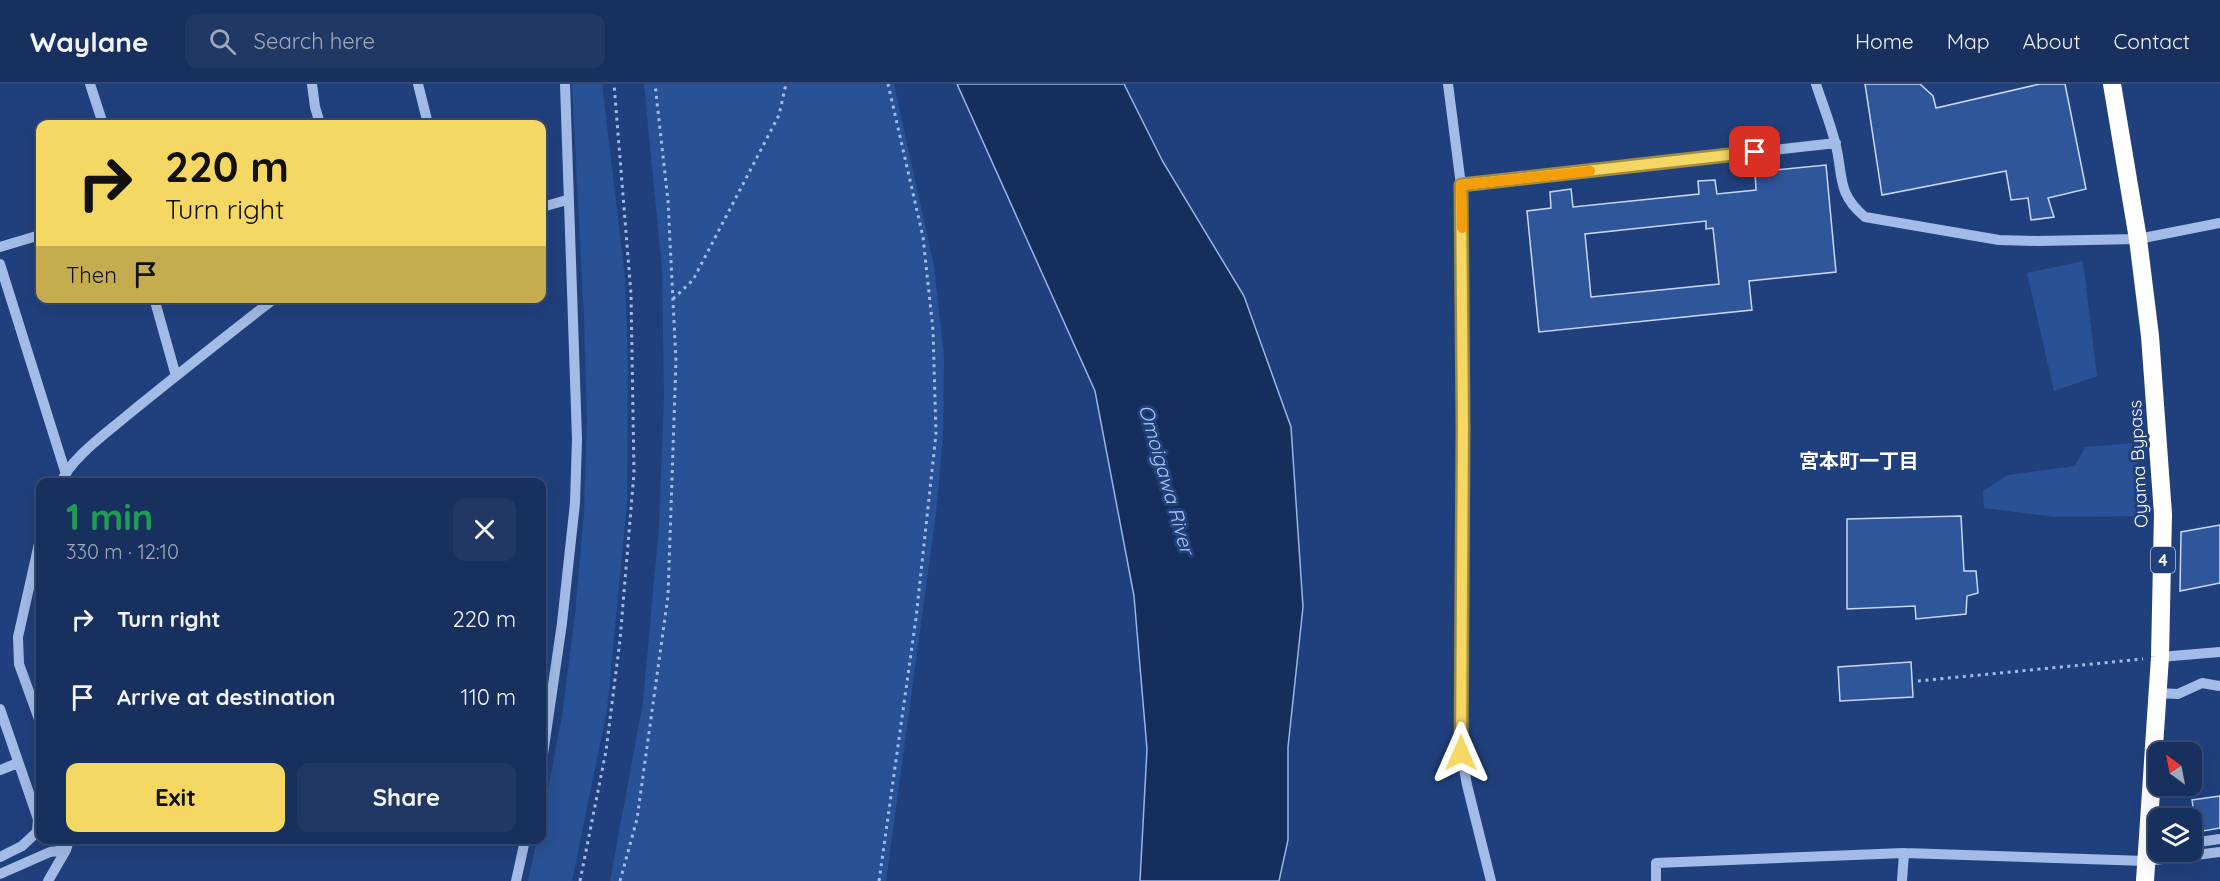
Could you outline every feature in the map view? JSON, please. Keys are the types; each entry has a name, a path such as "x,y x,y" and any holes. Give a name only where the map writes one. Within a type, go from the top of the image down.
{"highway":[{"name":"Oyama Bypass","path":"2112,84 2138,239 2152,359 2163,514 2160,657 2150,808"},
{"name":"Oyama Bypass","path":"2145,881 2148,837"}],"street":[{"path":"90,84 102,120"},
{"path":"312,84 319,120"},
{"path":"418,84 427,120"},
{"path":"546,733 562,622 574,503 577,439 567,200 565,84"},
{"path":"1448,84 1461,185 1463,415 1461,753 1491,881"},
{"path":"1816,84 1836,143 1841,183 1851,206 1865,217 1999,240 2038,241 2138,239 2220,223"},
{"path":"1461,185 1836,143"},
{"path":"546,206 567,200"},
{"path":"0,246 36,236"},
{"path":"0,264 65,471"},
{"path":"155,303 176,376"},
{"path":"63,478 65,471 110,431 269,303"},
{"path":"36,557 18,637 19,664 36,711"},
{"path":"2160,657 2220,652"},
{"path":"2158,693 2178,694 2202,683 2220,686"},
{"path":"1,713 36,813"},
{"path":"0,770 18,763"},
{"path":"0,857 22,846 36,833"},
{"path":"2202,842 2220,839"},
{"path":"516,881 524,844"},
{"path":"0,874 67,845"},
{"path":"48,881 67,845"},
{"path":"1656,881 1656,863 1904,853 2146,861 2220,852"},
{"path":"1902,881 1904,853"}],"path":[{"path":"580,881 608,740 620,640 634,473 631,294 614,84"},
{"path":"620,881 636,819 668,596 676,361 668,201 655,84"},
{"path":"673,299 693,280 779,115 786,84"},
{"path":"879,881 916,618 936,434 933,330 923,237 888,84"},
{"path":"1918,681 2160,657"}],"shaded area":[{"path":"572,84 602,84 625,277 628,368 627,503 607,710 572,881 528,881 536,844 546,844 546,799 562,716 575,615 584,512 587,420"},
{"path":"644,84 894,84 934,266 944,357 943,435 936,513 886,881 610,881 643,702 659,526 664,398 662,269"},
{"path":"2083,261 2097,376 2054,391 2027,273"},
{"path":"2136,443 2140,516 2056,517 1984,508 1983,491 2008,475 2075,466 2085,447"}],"water":[{"name":"Omoigawa River","path":"957,84 1124,84 1163,162 1244,296 1291,427 1303,607 1288,747 1288,840 1279,881 1140,881 1147,749 1134,596 1095,391"}],"building":[{"path":"1865,84 1920,84 1933,96 1936,108 2040,84 2065,84 2086,189 2048,198 2054,217 2031,220 2028,198 2011,200 2006,171 1882,195"},
{"path":"1826,165 1836,272 1749,281 1752,310 1539,332 1527,211 1551,208 1550,192 1571,189 1573,207 1699,194 1698,181 1715,180 1717,194 1756,190 1755,172","holes":["1706,221 1706,229 1713,228 1719,284 1591,297 1585,234"]},
{"path":"1961,516 1964,571 1976,571 1978,593 1967,596 1966,614 1916,619 1915,606 1847,609 1847,519"},
{"path":"2220,525 2220,583 2180,591 2181,532"},
{"path":"1911,662 1913,697 1840,701 1838,667"},
{"path":"2220,796 2220,828 2202,831 2202,808 2193,808 2192,800"}],"slow traffic":[{"path":"1462,228 1461,185 1590,171"}],"district":[{"name":"宮本町一丁目","path":"1859,460"}],"route":[{"path":"1461,753 1463,427 1461,185 1755,152"}]}
